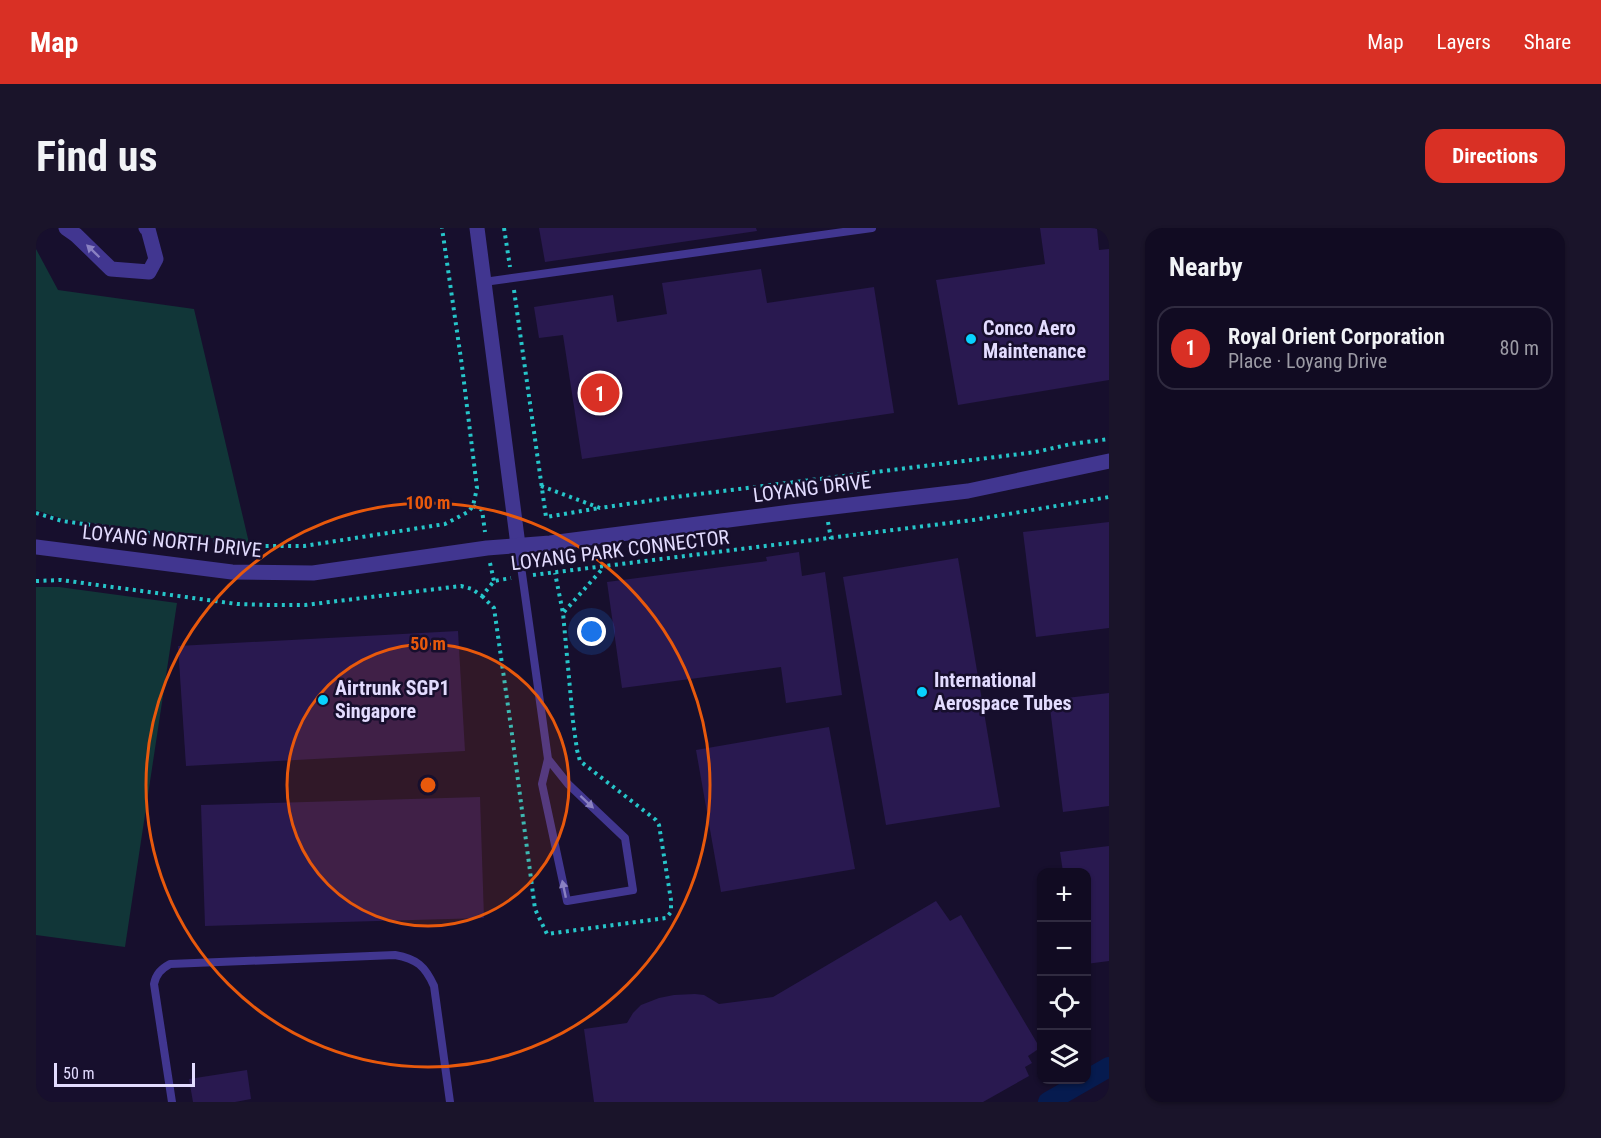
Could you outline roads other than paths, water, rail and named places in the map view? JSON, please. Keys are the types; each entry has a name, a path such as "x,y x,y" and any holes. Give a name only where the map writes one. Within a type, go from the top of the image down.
{"street":[{"path":"66,228 111,269 149,272 156,260 146,228"},
{"path":"477,228 518,545"},
{"name":"LOYANG DRIVE","path":"518,545 550,543 968,491 1109,462"},
{"name":"LOYANG NORTH DRIVE","path":"36,547 232,572 313,573 518,545"}],"lane":[{"path":"484,282 872,228"},
{"path":"518,545 548,759 542,784 567,901 633,890 625,838 568,784 548,759"},
{"path":"172,1102 154,984 155,978 170,964 395,955 409,958 420,964 429,974 434,986 450,1102"}],"waterway":[{"path":"1048,1102 1109,1067"}],"place":[{"name":"Conco Aero Maintenance","path":"971,339"},
{"name":"Royal Orient Corporation","path":"600,393"},
{"name":"International Aerospace Tubes","path":"922,692"},
{"name":"Airtrunk SGP1 Singapore","path":"323,700"}]}
